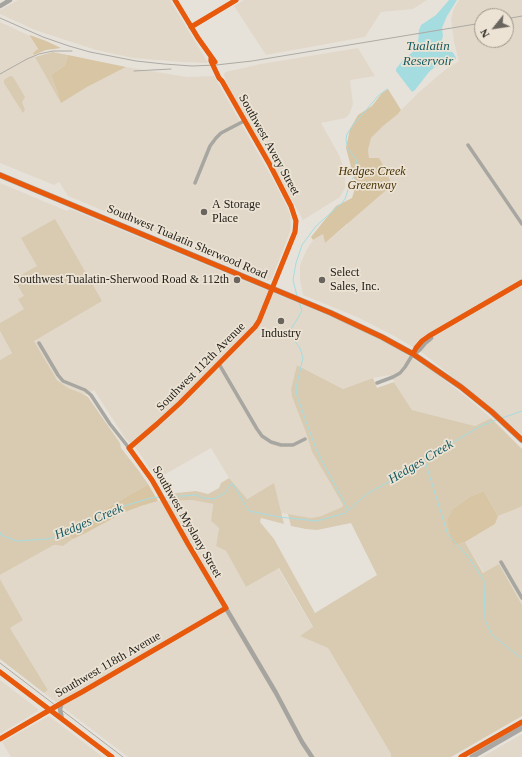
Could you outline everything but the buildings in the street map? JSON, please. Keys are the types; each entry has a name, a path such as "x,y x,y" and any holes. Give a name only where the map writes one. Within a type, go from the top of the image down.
{"highway":[{"name":"Southwest Tualatin Sherwood Road","path":"0,175 362,326 414,354 472,395 522,440"}],"main road":[{"path":"461,757 522,722"},
{"path":"472,757 522,728"}],"street":[{"path":"0,6 10,0"},
{"name":"Southwest Avery Street","path":"175,0 216,65 222,77 222,81 270,165 294,211 296,228 272,288"},
{"path":"191,26 236,0"},
{"path":"195,183 210,146 216,138 244,121"},
{"path":"468,145 522,224"},
{"path":"377,383 400,373 422,341 522,282"},
{"name":"Southwest 112th Avenue","path":"129,448 157,424 255,327 259,321 272,288"},
{"name":"Southwest Myslony Street","path":"39,343 63,381 85,390 91,395 110,424 152,480 312,757"},
{"path":"219,364 259,433 266,439 281,445 292,445 305,439"},
{"path":"501,562 522,598"},
{"name":"Southwest 118th Avenue","path":"0,738 226,608"},
{"path":"0,672 62,719 106,755 112,757"},
{"path":"62,702 60,709 62,719"}],"shaded area":[{"path":"18,0 170,0 208,63 133,58 96,50 35,30 0,14 0,10"},
{"path":"244,0 427,0 413,9 381,12 365,37 266,55 234,6"},
{"path":"459,0 522,0 522,435 489,406 424,354 396,337 357,317 303,295 300,280 300,265 313,240 323,234 325,243 347,225 369,158 368,150 371,138 400,112 418,93 445,70 459,61 454,42 451,19 454,8"},
{"path":"0,22 30,36 38,50 33,53 62,102 126,67 187,77 214,76 271,176 290,215 290,232 272,278 266,281 218,261 221,254 176,235 174,239 68,196 59,182 54,185 0,163"},
{"path":"358,48 375,76 350,80 353,104 349,115 345,118 321,123 339,155 345,172 345,188 340,197 303,220 227,84 224,75 225,72 261,64"},
{"path":"53,52 68,55 65,65 51,75 61,103 35,57"},
{"path":"12,76 15,80 25,97 22,102 25,110 23,113 4,83 4,80"},
{"path":"0,183 67,211 70,209 361,330 396,348 435,373 491,418 475,426 412,410 390,375 373,378 343,389 298,365 291,389 292,397 312,452 343,505 342,507 321,516 311,518 281,513 273,484 246,499 229,478 211,448 157,479 138,451 125,438 94,390 85,395 68,388 53,375 34,341 37,266 24,296 24,309 0,323"},
{"path":"55,219 102,301 34,341 57,380 68,388 88,397 120,443 121,448 148,484 64,533 73,539 63,546 54,545 0,575 0,360 12,353 0,331 0,323 24,309 18,299 24,296 14,279 37,266 21,238"},
{"path":"0,331 12,353 0,360"},
{"path":"297,365 343,389 373,378 377,388 394,382 412,410 475,426 491,418 522,449 522,506 498,516 484,491 469,497 454,508 456,545 465,542 483,573 499,564 522,605 522,716 451,757 391,757 391,754 328,648 300,636 313,627 279,568 246,587 226,551 216,546 219,528 211,521 213,504 192,500 170,501 166,494 196,491 208,494 219,488 221,483 229,478 247,499 274,483 284,524 261,518 260,522 274,539 315,613 377,575 351,523 317,530 291,526 288,514 311,518 321,516 342,507 343,505 312,452 292,397 291,389"},
{"path":"192,500 213,504 211,521 219,528 216,546 226,551 246,587 278,568 313,628 301,636 328,648 391,754 391,757 128,757 44,693 48,690 10,628 23,620 0,579 0,575 54,545 63,546 73,539 141,506 158,501"},
{"path":"522,506 522,605 499,565 484,573 465,542 495,524 498,516"},
{"path":"0,579 23,620 10,628 48,690 44,693 0,659"},
{"path":"0,680 38,709 38,711 0,734"},
{"path":"49,716 103,757 11,757 2,742"},
{"path":"522,734 522,757 482,757"}],"green space":[{"path":"30,35 61,48 46,50 34,55 33,53 38,49"},
{"path":"68,55 126,67 87,87 61,103 51,75 65,65"},
{"name":"Hedges Creek Greenway","path":"388,89 401,110 371,138 368,150 369,158 379,158 392,185 325,243 323,234 313,240 311,237 336,206 352,198 356,185 346,148 350,129 358,115 372,106 382,93"},
{"path":"148,484 158,501 123,513 73,539 64,533"},
{"path":"484,491 498,516 495,524 465,542 456,545 452,543 447,520 454,508 469,497"}],"water":[{"name":"Tualatin Reservoir","path":"449,0 457,0 447,16 442,28 443,36 440,46 445,51 452,52 456,58 455,60 436,66 412,92 396,69 403,60 415,50 418,43 421,25 436,15"}],"waterway":[{"name":"Hedges Creek","path":"297,296 293,280 296,263 302,245 316,226 345,199 357,170 356,159 348,149 346,140 347,134 378,96 387,89"},
{"name":"Hedges Creek","path":"299,302 302,311 290,331 290,335 300,348 303,358 296,388 297,396 316,449 348,510"},
{"name":"Hedges Creek","path":"502,418 522,411"},
{"name":"Hedges Creek","path":"165,497 169,498 176,496 197,495 203,498 214,499 225,493 231,484 233,484 249,511 279,517 317,521 345,513 367,494 415,467 479,427 496,420"},
{"path":"425,461 448,535 467,555 484,581 485,620 492,635 520,657 522,656"},
{"name":"Hedges Creek","path":"0,532 1,535 16,541 48,539 73,532 110,510 151,498 160,497"}],"railway":[{"path":"514,18 522,16"},
{"path":"0,18 43,37 90,52 136,61 192,66 252,61 474,24"},
{"path":"0,74 39,54 53,51 72,51"},
{"path":"134,71 171,69"},
{"path":"0,663 123,757"}],"cycle path":[{"path":"175,0 198,38 215,62"},
{"path":"191,27 236,0"},
{"path":"0,739 226,608 152,480 129,448 180,403 255,327 259,321 295,232 296,221 291,206 270,165 219,78 211,58"},
{"path":"0,175 331,313 382,337 413,354 461,387 492,412 522,440"},
{"path":"413,354 422,341 429,336 522,282"},
{"path":"0,672 112,757"},
{"path":"461,757 522,722"}],"place":[{"name":"A Storage Place","path":"204,212"},
{"name":"Southwest Tualatin-Sherwood Road & 112th","path":"237,280"},
{"name":"Select Sales, Inc.","path":"322,280"},
{"name":"Industry","path":"281,321"}]}
